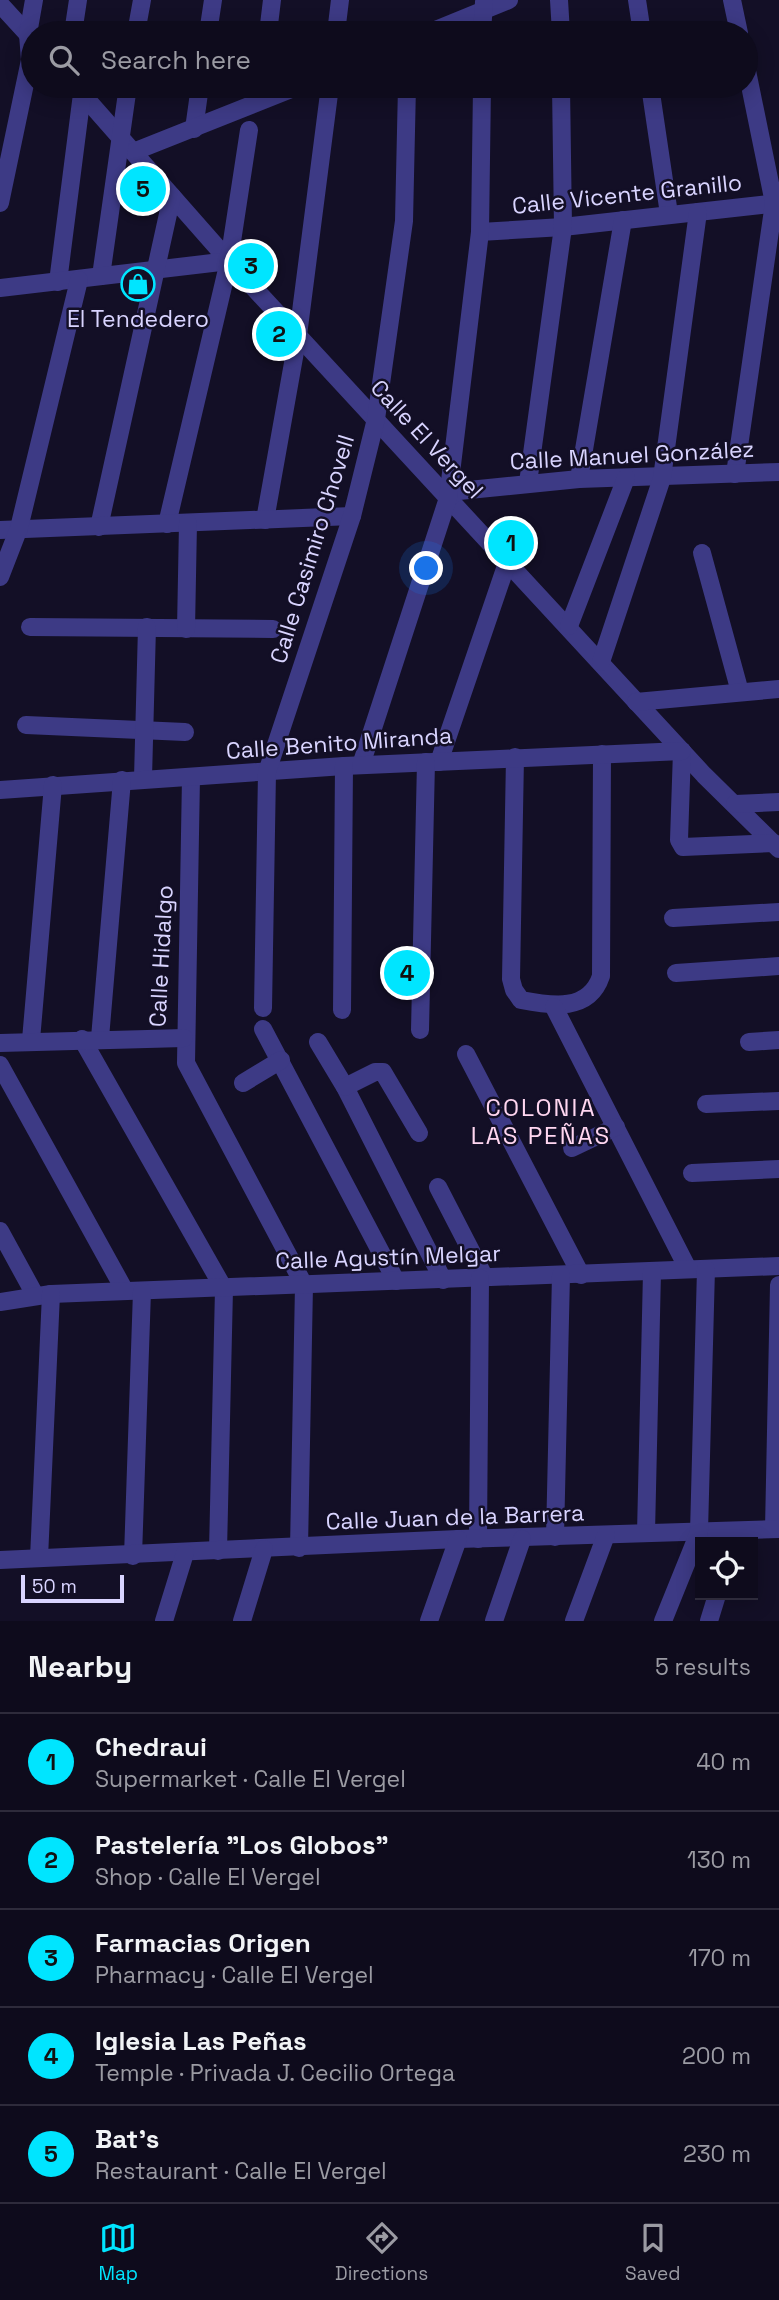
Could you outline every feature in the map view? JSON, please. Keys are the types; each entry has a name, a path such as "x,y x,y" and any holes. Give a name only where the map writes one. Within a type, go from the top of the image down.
{"street":[{"path":"32,21 34,0"},
{"path":"75,21 78,0"},
{"path":"138,21 142,0"},
{"path":"210,21 213,0"},
{"path":"269,21 272,0"},
{"path":"337,21 340,0"},
{"path":"452,21 483,5 509,0"},
{"path":"559,0 560,21"},
{"path":"637,0 640,21"},
{"path":"732,0 736,21"},
{"path":"0,4 21,26"},
{"path":"0,202 22,98"},
{"path":"58,282 77,98"},
{"name":"Calle El Vergel","path":"85,98 229,261 569,626 636,702 776,846"},
{"path":"101,276 126,98"},
{"path":"194,129 198,98"},
{"path":"134,152 194,129 252,98"},
{"path":"265,520 298,335 328,98"},
{"name":"Calle Casimiro Chovell","path":"263,1008 267,772 352,516 376,419 404,221 407,98"},
{"path":"342,1010 352,765 448,498 480,232 482,98"},
{"path":"528,483 563,227 561,98"},
{"path":"652,98 669,214"},
{"path":"734,474 776,203 753,98"},
{"path":"167,524 229,261 249,130"},
{"path":"99,527 172,196"},
{"name":"Calle Vicente Granillo","path":"480,232 563,227 776,203"},
{"path":"601,662 662,478 698,212"},
{"path":"579,479 623,220"},
{"path":"0,289 229,261"},
{"path":"0,576 19,528 79,280"},
{"name":"Calle Manuel González","path":"448,498 459,491 528,483 779,472"},
{"path":"569,626 626,478"},
{"path":"0,530 352,516"},
{"path":"186,629 188,523"},
{"path":"702,553 740,692"},
{"path":"420,1030 432,762 508,563"},
{"path":"30,627 273,629"},
{"path":"143,778 147,627"},
{"path":"636,702 779,689"},
{"path":"26,724 185,732"},
{"path":"682,751 679,840 683,847 776,846"},
{"name":"Calle Benito Miranda","path":"0,789 352,765 682,751"},
{"path":"515,757 511,979 521,1000 554,1007 586,999 597,990 601,976 602,754"},
{"name":"Calle Hidalgo","path":"0,1043 31,1040 184,1038 191,777"},
{"path":"122,780 91,1039 223,1289 218,1551"},
{"path":"31,1040 53,785"},
{"path":"735,804 779,802"},
{"path":"673,918 779,912"},
{"path":"676,973 779,966"},
{"path":"554,1007 688,1269"},
{"path":"263,1028 396,1280"},
{"path":"184,1038 186,1063 304,1285 299,1548"},
{"path":"749,1042 779,1040"},
{"path":"318,1042 345,1087 443,1280"},
{"path":"466,1054 581,1275"},
{"path":"243,1083 281,1060"},
{"path":"0,1065 134,1291 133,1556"},
{"path":"345,1087 375,1072 383,1072 419,1133"},
{"path":"706,1104 779,1101"},
{"path":"572,1148 616,1127"},
{"path":"692,1173 779,1170"},
{"path":"438,1186 483,1278 478,1539"},
{"path":"0,1231 43,1295 39,1558"},
{"name":"Calle Agustín Melgar","path":"0,1303 43,1295 779,1266"},
{"path":"663,1621 699,1532 706,1269"},
{"path":"646,1533 652,1272"},
{"path":"555,1537 561,1275"},
{"path":"776,1529 779,1285"},
{"name":"Calle Juan de la Barrera","path":"0,1560 458,1539 699,1532 736,1536 776,1529"},
{"path":"574,1621 606,1535"},
{"path":"429,1621 458,1539"},
{"path":"495,1621 522,1539"},
{"path":"242,1621 264,1549"},
{"path":"164,1621 186,1553"},
{"path":"709,1621 716,1600"}],"place":[{"name":"Bat's","path":"143,189"},
{"name":"Farmacias Origen","path":"251,266"},
{"name":"El Tendedero","path":"138,284"},
{"name":"Pastelería \"Los Globos\"","path":"279,334"},
{"name":"Chedraui","path":"511,543"},
{"name":"Iglesia Las Peñas","path":"407,973"}],"district":[{"name":"COLONIA LAS PEÑAS","path":"541,1122"}]}
